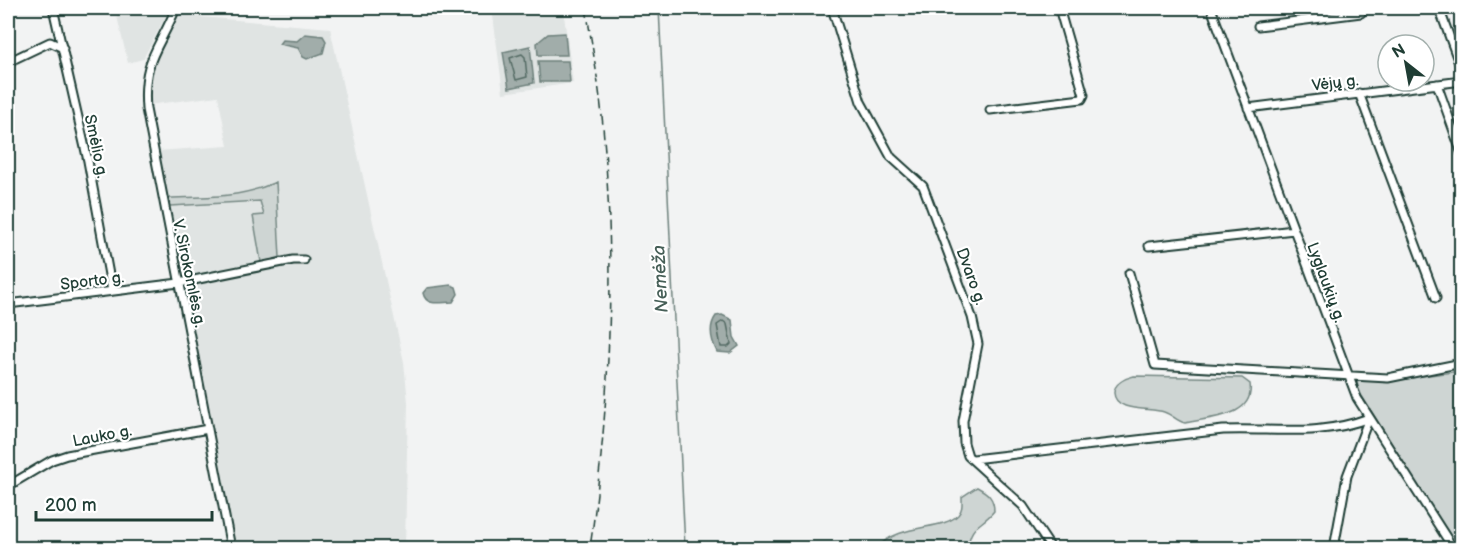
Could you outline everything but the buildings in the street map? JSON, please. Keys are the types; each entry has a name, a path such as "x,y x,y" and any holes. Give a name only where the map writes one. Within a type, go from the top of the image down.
{"street":[{"name":"Smėlio g.","path":"53,8 88,161 112,291"},
{"name":"V. Sirokomlės g.","path":"176,8 148,63 144,90 153,156 231,549"},
{"name":"Dvaro g.","path":"832,8 861,102 891,158 923,186 972,317 978,344 963,421 965,450 1023,506 1051,549"},
{"path":"990,110 1082,99 1084,95 1059,8"},
{"name":"Lyglaukių g.","path":"1210,8 1347,375 1369,418 1453,549"},
{"path":"1258,26 1361,14 1359,8"},
{"path":"1439,8 1461,71"},
{"path":"8,62 50,42 59,34"},
{"path":"50,42 63,48"},
{"name":"Vėjų g.","path":"1248,108 1461,81"},
{"path":"1437,84 1461,154"},
{"path":"1359,93 1436,298"},
{"path":"1149,246 1294,230"},
{"name":"Sporto g.","path":"8,303 179,284 293,260 304,260"},
{"path":"1129,273 1155,365 1388,378 1461,363"},
{"path":"973,459 1223,430 1299,433 1353,424 1369,418"},
{"path":"1334,549 1347,476 1369,418"},
{"name":"Lauko g.","path":"8,486 52,460 67,455 208,429"}],"shaded area":[{"path":"115,8 170,8 143,59 128,63"},
{"path":"492,8 563,8 573,83 503,93"},
{"path":"177,15 330,28 404,362 408,402 405,548 235,548 157,151 228,146 218,96 148,105 152,65"},
{"path":"276,182 280,258 261,262 253,216 264,215 260,201 170,206 168,198 236,194"},
{"path":"1461,371 1461,548 1457,548 1358,390 1357,380 1382,381"},
{"path":"1134,376 1242,378 1250,384 1250,395 1238,410 1185,423 1164,412 1120,404 1114,393 1116,386"},
{"path":"977,487 990,496 994,511 971,534 968,548 877,548 886,540 897,535 951,520 961,511 962,497"}],"water":[{"path":"565,33 567,55 538,55 537,43 548,34"},
{"path":"305,34 323,36 326,41 323,53 307,59 303,57 298,48 279,44 282,40 297,41"},
{"path":"530,46 534,83 509,88 503,52"},
{"path":"538,61 568,61 570,82 540,82"},
{"path":"451,285 456,287 458,294 453,302 431,302 423,293 427,288"},
{"path":"722,315 732,320 734,337 739,346 730,353 717,352 712,338 711,329 714,320 716,316"}],"waterway":[{"name":"Nemėža","path":"659,8 685,548"}],"railway":[{"path":"586,8 603,123 610,241 606,395 590,548"}]}
